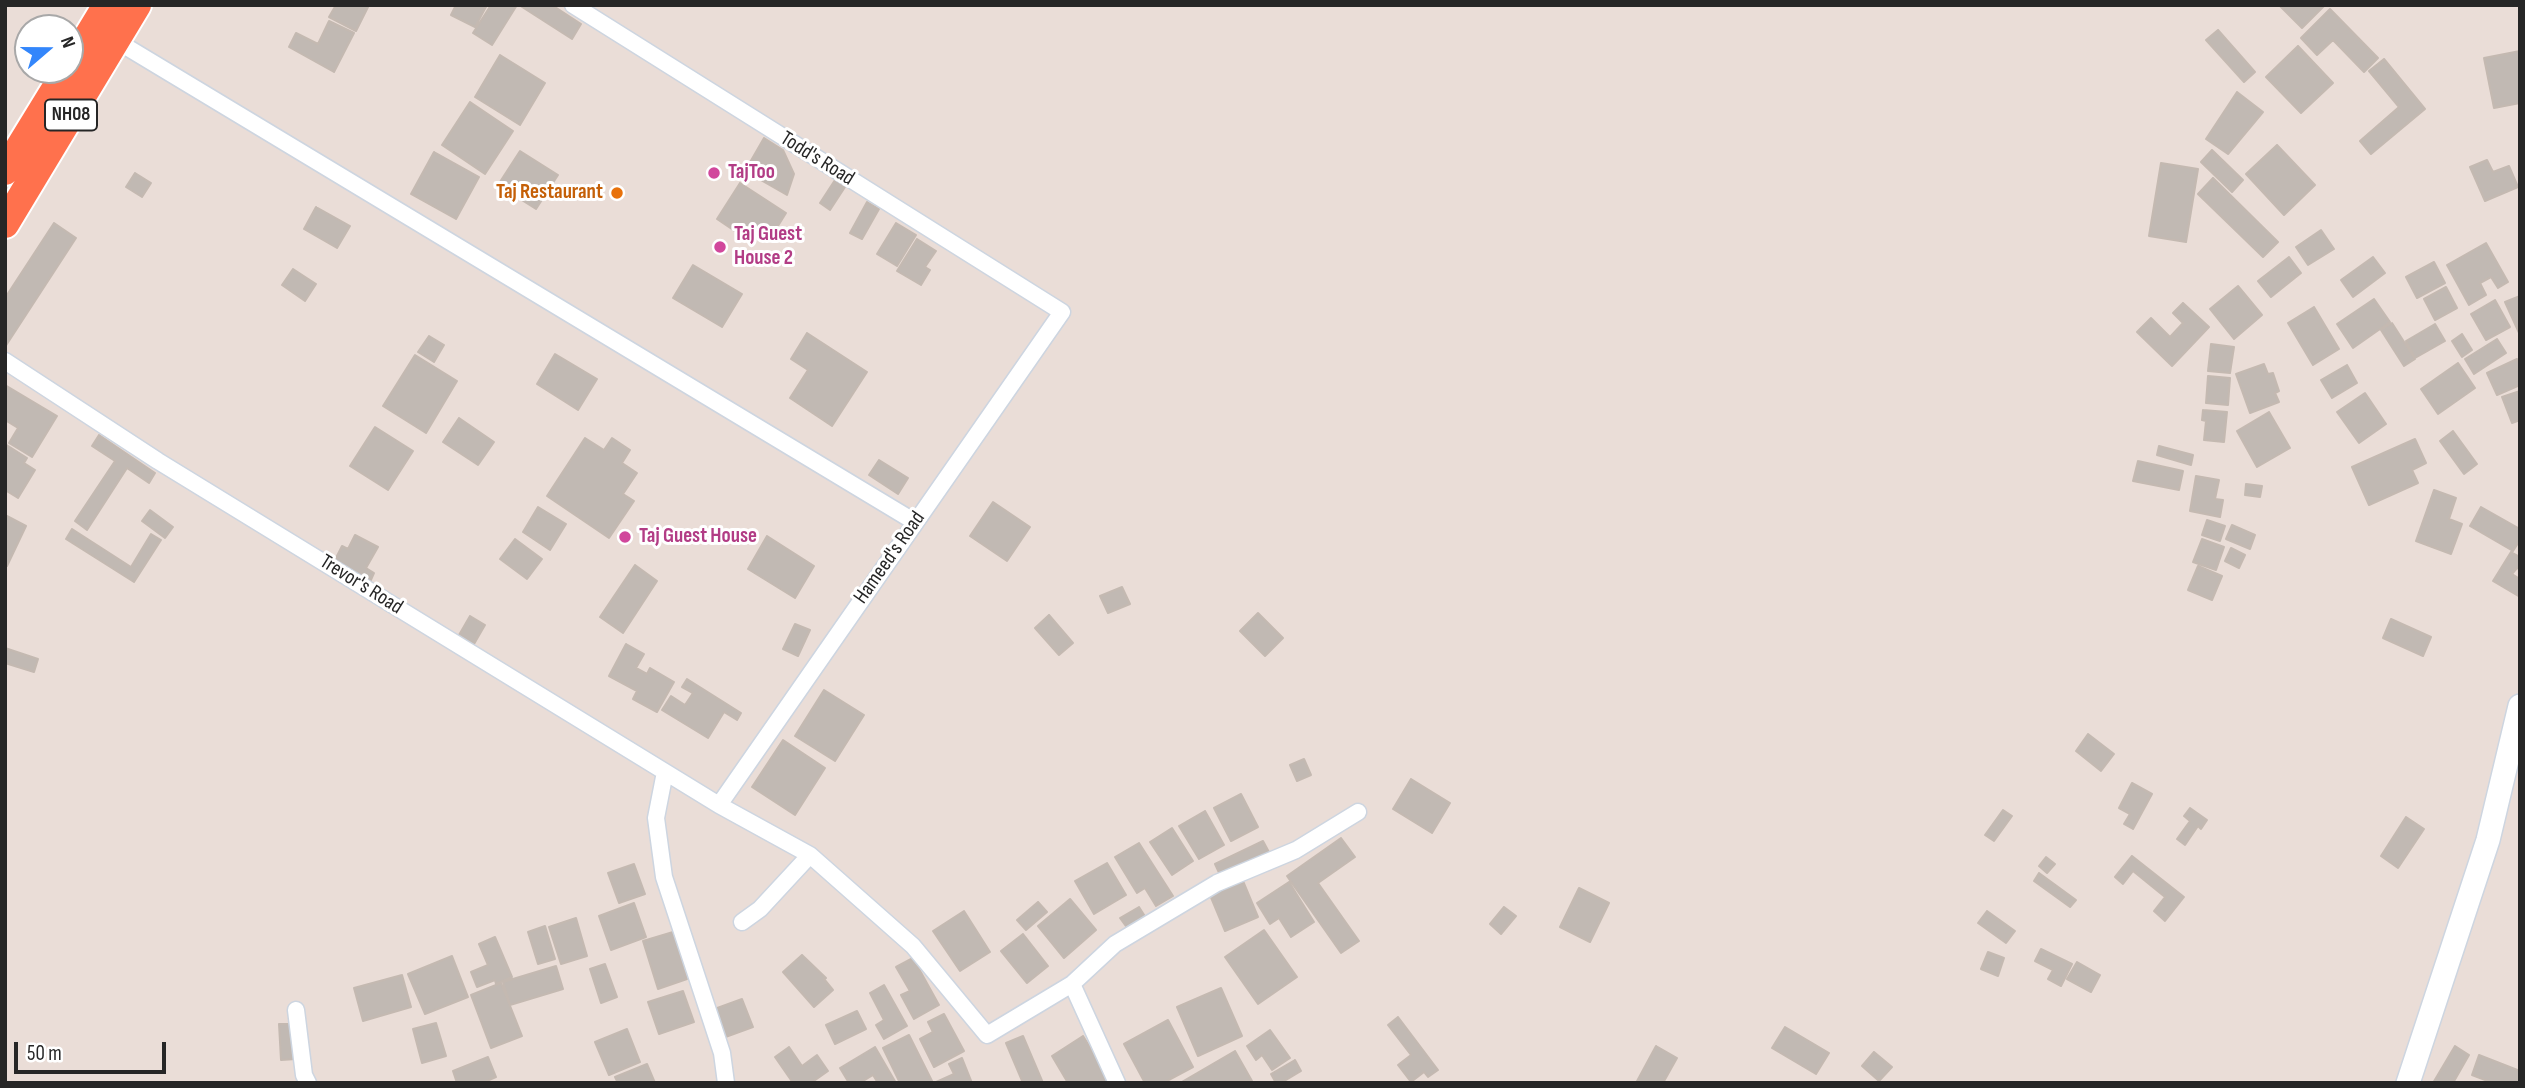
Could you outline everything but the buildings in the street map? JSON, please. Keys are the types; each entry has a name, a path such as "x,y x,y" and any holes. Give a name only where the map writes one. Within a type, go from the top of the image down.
{"highway":[{"name":"NH08","path":"84,43 107,5"},
{"name":"NH08","path":"5,224 137,5"},
{"name":"NH08","path":"5,171 59,84"}],"street":[{"name":"Todd's Road","path":"573,5 1062,312"},
{"path":"115,40 915,522"},
{"name":"Hameed's Road","path":"719,805 1062,312"},
{"name":"Trevor's Road","path":"5,361 158,461 719,805 810,855 913,946 987,1035 1072,984"},
{"path":"2408,1083 2488,840 2520,706"},
{"path":"665,772 656,818 664,877 722,1053 726,1083"},
{"path":"1117,1083 1072,984 1115,944 1217,883 1296,850 1358,812"},
{"path":"742,922 760,909 810,855"},
{"path":"296,1010 304,1076 308,1083"}],"place":[{"name":"TajToo","path":"714,173"},
{"name":"Taj Restaurant","path":"617,193"},
{"name":"Taj Guest House 2","path":"720,247"},
{"name":"Taj Guest House","path":"625,537"}]}
